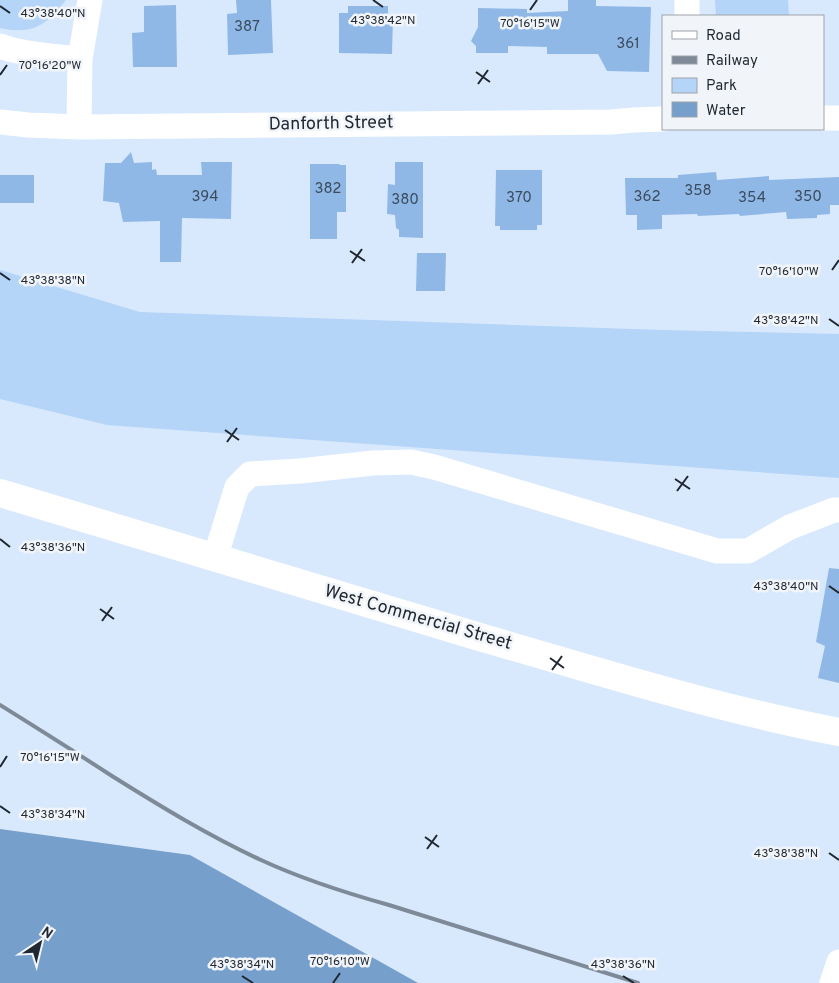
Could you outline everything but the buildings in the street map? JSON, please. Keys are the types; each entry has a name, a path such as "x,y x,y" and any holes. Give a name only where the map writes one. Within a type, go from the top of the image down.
{"main road":[{"name":"West Commercial Street","path":"0,493 651,687 735,709 839,732"}],"street":[{"path":"79,127 80,59 90,0"},
{"path":"687,0 687,15"},
{"path":"0,46 6,49 39,55 80,59"},
{"path":"824,118 839,118"},
{"name":"Danforth Street","path":"0,122 79,127 662,120"},
{"path":"215,558 237,487 250,474 374,463 411,462 434,467 717,551 748,551 790,527 834,510 839,510"},
{"path":"832,983 839,962"}],"green space":[{"path":"0,0 66,0 52,16 38,26 30,29 12,30 0,28"},
{"path":"715,0 788,0 789,15 716,15"},
{"path":"0,270 140,312 662,330 839,334 839,478 107,425 0,399"}],"water":[{"path":"0,829 190,855 418,983 0,983"}],"railway":[{"path":"0,705 185,820 242,851 277,867 340,890 638,983"}]}
